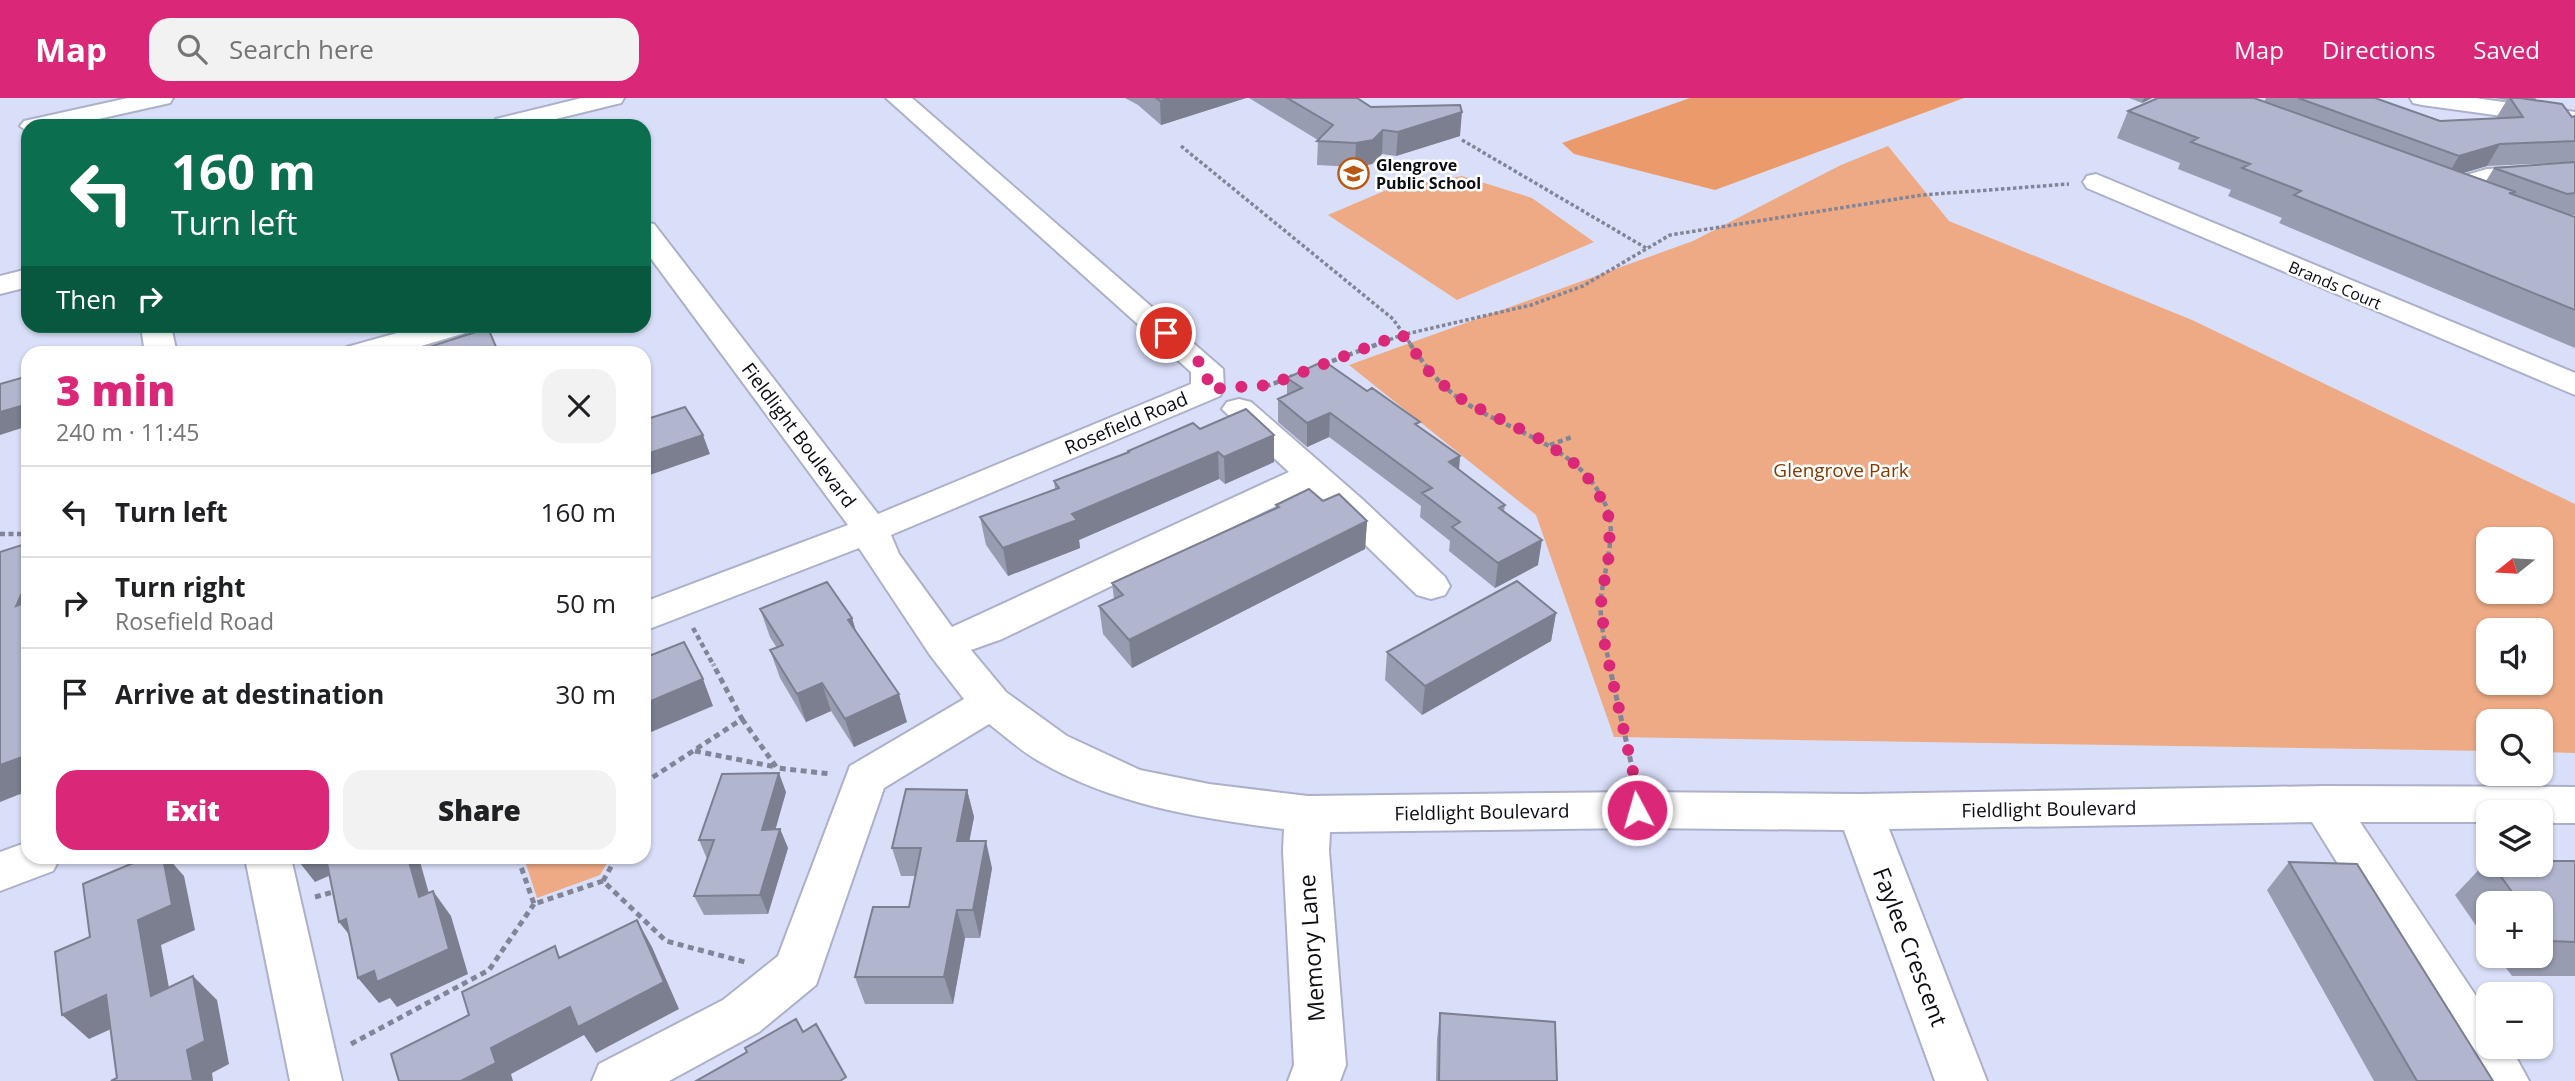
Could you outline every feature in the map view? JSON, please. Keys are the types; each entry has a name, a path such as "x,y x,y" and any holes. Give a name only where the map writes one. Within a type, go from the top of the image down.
{"street":[{"path":"107,118 161,98"},
{"path":"502,119 612,98"},
{"name":"Rosefield Road","path":"651,614 869,528 904,517 1208,389 1207,369 898,98"},
{"path":"2422,98 2575,119"},
{"path":"2481,204 2432,186 2487,177 2575,173"},
{"name":"Brands Court","path":"2095,182 2575,385"},
{"name":"Fieldlight Boulevard","path":"651,250 657,267 869,528 882,557 944,645 991,703 1052,748 1131,785 1209,802 1308,814 1637,810 1860,812 2325,804 2575,805"},
{"path":"0,285 21,280"},
{"path":"385,346 430,333"},
{"path":"1239,409 1349,507 1431,586"},
{"path":"944,645 988,629 1311,475"},
{"path":"618,1081 741,1016 798,971 866,778 991,703"},
{"path":"2325,804 2503,1081"},
{"name":"Faylee Crescent","path":"1860,812 1961,1081"},
{"name":"Memory Lane","path":"1308,814 1307,867 1320,1065 1314,1081"},
{"path":"0,872 21,864"},
{"path":"269,864 315,1073"}],"path":[{"path":"1462,139 1646,248"},
{"path":"1181,146 1393,319 1433,377 1464,401 1549,445 1582,469 1608,509 1610,550 1601,599 1605,646 1633,772 1637,810"},
{"path":"1318,367 1402,334 1544,300 1583,286 1670,235 1922,195 2095,182"},
{"path":"1208,389 1269,385 1294,376"},
{"path":"1549,445 1572,437"},
{"path":"0,534 21,534"},
{"path":"679,604 742,719 777,768"},
{"path":"651,779 742,719"},
{"path":"695,751 777,768 866,778"},
{"path":"520,864 534,904"},
{"path":"315,1073 489,970 534,904 603,881 613,864"},
{"path":"603,881 666,942 763,967 798,971"},
{"path":"279,908 345,888"}],"green space":[{"name":"Glengrove Park","path":"1888,146 1949,221 2192,320 2575,504 2575,753 2553,752 2553,709 2476,709 2476,751 1614,737 1536,515 1349,365 1693,241 1841,165"},
{"path":"1462,176 1532,198 1594,242 1457,300 1328,215 1391,188"},
{"path":"526,864 606,864 600,875 537,898"}],"shaded area":[{"path":"1690,98 1964,98 1715,190 1574,154 1562,143"}],"building":[{"path":"1287,98 1357,98 1371,107 1460,105 1462,112 1398,132 1383,130 1373,140 1356,143 1317,141 1333,125"},
{"path":"2158,98 2254,98 2516,192 2509,193 2575,217 2575,310 2294,195 2301,191 2242,168 2250,164 2191,142 2198,138 2128,111"},
{"path":"2298,98 2375,98 2440,121 2523,117 2510,98 2562,104 2572,117 2575,116 2575,141 2500,144 2459,156"},
{"path":"2575,162 2575,193 2567,194 2494,168"},
{"path":"472,333 490,333 496,346 432,346"},
{"path":"1324,361 1367,391 1372,388 1420,422 1415,424 1460,456 1449,462 1505,505 1499,508 1542,540 1498,563 1452,527 1460,522 1422,493 1432,488 1330,413 1307,423 1278,399 1302,388 1287,378"},
{"path":"21,378 21,406 0,412 0,384"},
{"path":"685,407 703,435 651,453 651,418"},
{"path":"1246,409 1274,435 1224,457 1218,452 1072,514 1077,520 1003,548 980,517 1059,488 1054,481 1129,452 1193,423 1200,429"},
{"path":"1309,489 1323,501 1339,494 1367,521 1129,640 1099,606 1123,595 1112,583 1279,507 1276,505"},
{"path":"21,545 21,595 16,606 21,604 21,758 0,765 0,552"},
{"path":"1517,581 1556,613 1425,686 1387,652"},
{"path":"827,582 852,618 848,620 899,694 845,719 822,683 797,694 770,650 783,645 760,609"},
{"path":"684,642 703,679 651,701 651,655"},
{"path":"779,773 762,830 780,829 760,895 694,896 714,840 699,840 722,774"},
{"path":"906,789 967,790 957,841 986,841 973,910 957,910 944,977 855,977 873,907 909,907 921,848 892,848"},
{"path":"2553,861 2575,861 2575,942 2553,941 2553,891 2511,891 2501,877 2553,877"},
{"path":"2289,862 2357,864 2476,1054 2476,1059 2479,1059 2493,1081 2417,1081"},
{"path":"131,864 164,864 172,905 138,920 151,996 193,976 205,1041 187,1050 193,1081 111,1081 117,1078 106,995 62,1015 55,952 90,937 83,884"},
{"path":"327,864 410,864 419,897 433,891 449,949 377,982 374,971 358,978 346,919 339,922"},
{"path":"637,920 664,982 578,1027 570,1007 491,1048 496,1063 461,1081 399,1081 391,1054 469,1015 462,992 555,946 559,958"},
{"path":"1440,1013 1555,1022 1557,1081 1439,1081"},
{"path":"796,1019 803,1032 816,1024 846,1077 840,1081 696,1081 747,1052 745,1048"}],"place":[{"name":"Glengrove Public School","path":"1353,174"}],"route":[{"path":"1166,333 1207,369 1208,389 1269,385 1402,334 1433,377 1464,401 1542,440 1582,469 1608,509 1610,550 1601,599 1605,646 1633,772 1637,810"}]}
